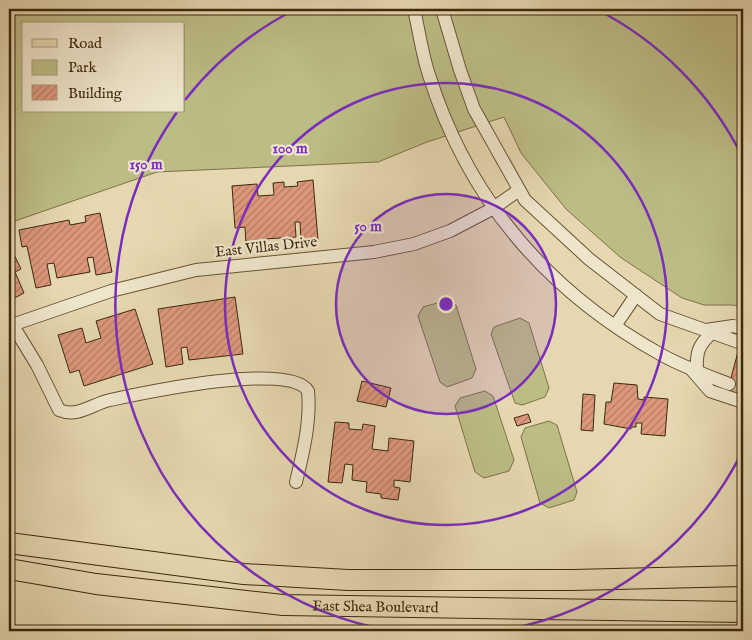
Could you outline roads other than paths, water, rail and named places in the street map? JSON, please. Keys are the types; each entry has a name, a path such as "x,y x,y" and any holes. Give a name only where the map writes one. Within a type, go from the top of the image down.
{"main road":[{"name":"East Shea Boulevard","path":"9,543 216,570 348,580 572,580 743,576"},
{"name":"East Shea Boulevard","path":"9,570 96,584 283,605 743,612"}],"street":[{"path":"414,9 434,90 453,137 492,209 550,275 576,300 660,354 729,384"},
{"path":"442,9 474,109 525,200 589,260 660,314 741,343"},
{"name":"East Villas Drive","path":"11,325 112,291 196,270 374,252 414,244 450,231 492,209 519,190"},
{"path":"615,326 636,295"},
{"path":"11,325 37,365 59,410 67,413 78,412 102,402 174,386 276,378 299,382 308,391 309,402 296,482"},
{"path":"693,369 700,344 708,332 733,326 743,328"},
{"path":"693,369 710,391 743,402"}],"tunnel":[{"path":"729,384 743,388"}]}
